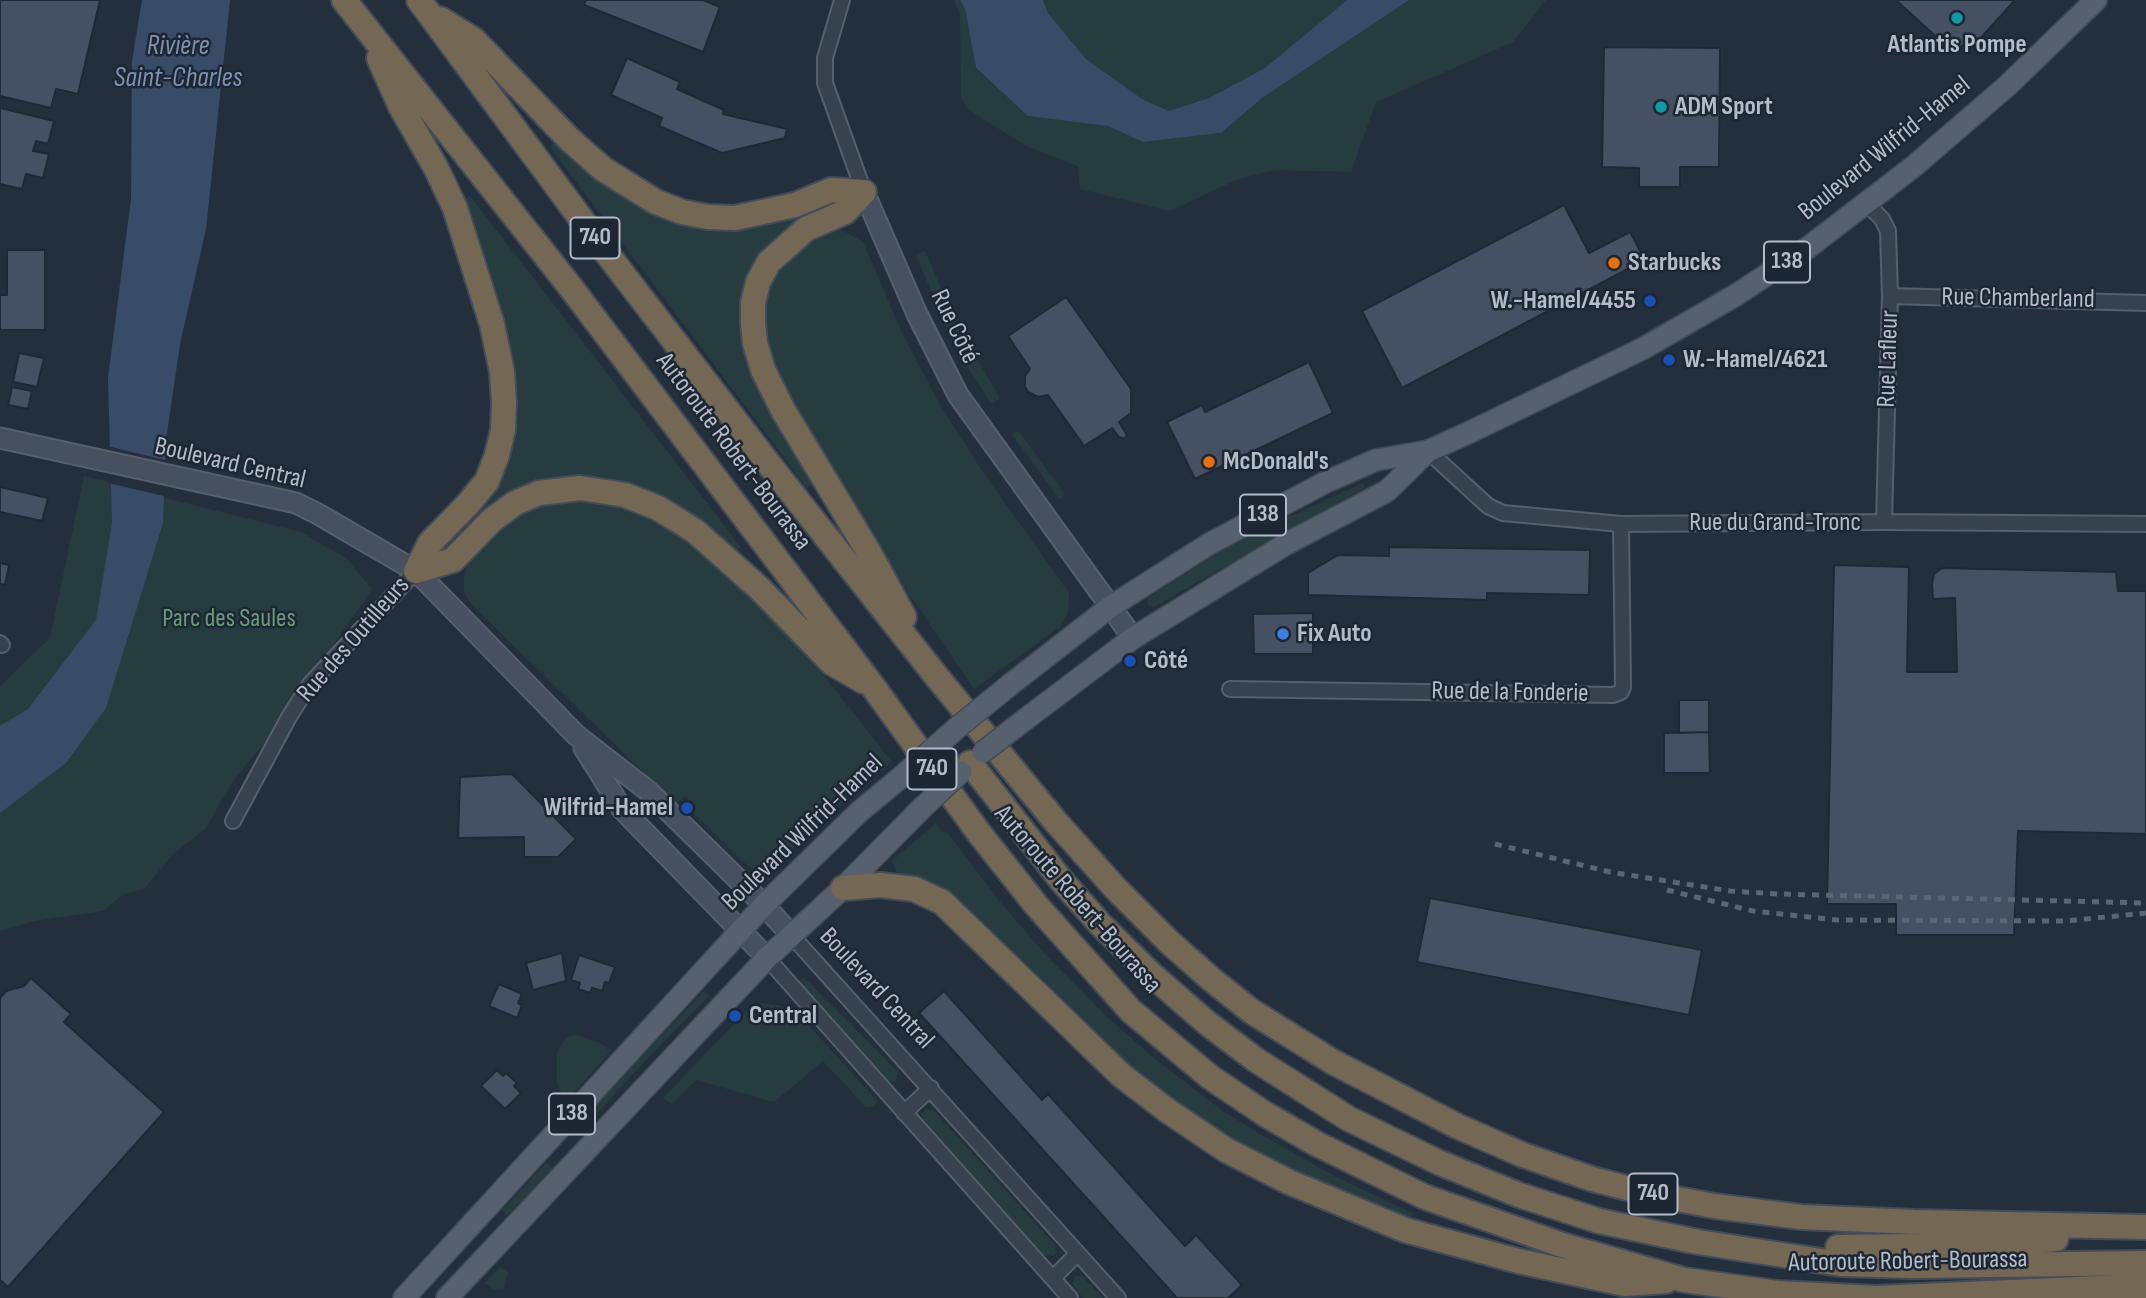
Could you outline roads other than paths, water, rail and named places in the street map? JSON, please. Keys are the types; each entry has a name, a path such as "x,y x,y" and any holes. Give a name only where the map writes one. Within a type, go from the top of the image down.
{"highway":[{"name":"Autoroute Robert-Bourassa","path":"344,0 572,289 1035,905 1131,1011 1210,1077 1265,1114 1317,1144 1425,1197 1525,1233 1684,1280 1777,1293 1877,1298 2146,1286"},
{"name":"Autoroute Robert-Bourassa","path":"422,5 607,254 768,463 1056,822 1117,890 1211,979 1251,1011 1323,1056 1457,1126 1523,1155 1592,1179 1646,1193 1714,1206 1801,1217 2146,1229"},
{"path":"422,5 474,40 569,139 603,169 656,202 682,212 735,218 795,205 831,190 864,192"},
{"path":"364,26 401,107 436,168 455,208 492,324 502,372 503,430 497,455 486,481 430,543 416,571"},
{"path":"864,192 845,212 806,229 769,262 758,282 753,303 755,343 763,370 783,410 871,556 937,677"},
{"path":"416,571 453,560 492,520 515,503 539,493 580,488 625,495 658,508 695,531 768,597 832,663 874,688"},
{"path":"970,763 1061,880 1101,925 1207,1023 1306,1093 1381,1135 1440,1163 1519,1195 1599,1220 1662,1235 1841,1264 1914,1266 2146,1263"},
{"path":"843,888 880,885 914,889 942,902 1121,1074 1168,1111 1226,1150 1289,1182 1405,1230 1518,1261 1625,1284 1684,1280"},
{"path":"1732,1247 1908,1248 1992,1245 2146,1229"}],"main road":[{"name":"Boulevard Wilfrid-Hamel","path":"404,1298 764,905 859,812 1011,684 1110,607 1209,544 1326,482 1376,460 1428,451 1571,384 1665,336 1780,267 1913,167 2007,86 2096,0"},
{"name":"Boulevard Wilfrid-Hamel","path":"447,1298 766,958 843,888 970,763 1133,638 1286,544 1387,491 1428,451"}],"street":[{"name":"Rue Côté","path":"842,0 825,58 825,83 864,192 917,314 958,395 1133,638"},
{"name":"Rue Lafleur","path":"1866,203 1882,219 1888,231 1890,296 1884,522"},
{"name":"Rue Chamberland","path":"1890,296 2146,303"},
{"name":"Boulevard Central","path":"0,438 296,503 416,571 576,735 647,790 764,905 1118,1298"},
{"name":"Rue du Grand-Tronc","path":"1428,451 1478,498 1503,513 1621,524 2146,524"},
{"name":"Rue de la Fonderie","path":"1230,689 1613,695 1621,692 1621,524"},
{"name":"Rue des Outilleurs","path":"233,821 289,717 310,684 416,571"},
{"name":"Boulevard Central","path":"576,735 622,809 766,958 1070,1298"},
{"path":"904,1113 931,1088"},
{"path":"1053,1278 1077,1254"}],"water":[{"name":"Rivière Saint-Charles","path":"142,0 230,0 206,229 180,344 166,440 163,523 106,708 66,763 0,813 0,726 28,709 96,620 112,523 108,378 131,199 132,61"},
{"path":"960,0 1043,0 1048,13 1086,59 1142,99 1169,111 1209,98 1265,68 1347,0 1409,0 1262,98 1221,133 1143,142 1108,126 1028,116 976,68 965,9"}],"railway":[{"path":"1495,844 1610,872 1730,891 2146,903"},
{"path":"1667,890 1753,911 1837,920 2066,921 2146,913"}],"place":[{"name":"Atlantis Pompe","path":"1957,18"},
{"name":"ADM Sport","path":"1661,107"},
{"name":"Starbucks","path":"1614,263"},
{"name":"W.-Hamel/4455","path":"1650,301"},
{"name":"W.-Hamel/4621","path":"1669,360"},
{"name":"McDonald's","path":"1209,462"},
{"name":"Fix Auto","path":"1283,634"},
{"name":"Côté","path":"1130,661"},
{"name":"Wilfrid-Hamel","path":"687,808"},
{"name":"Central","path":"735,1016"}],"park label":[{"name":"Parc des Saules","path":"229,619"}]}
